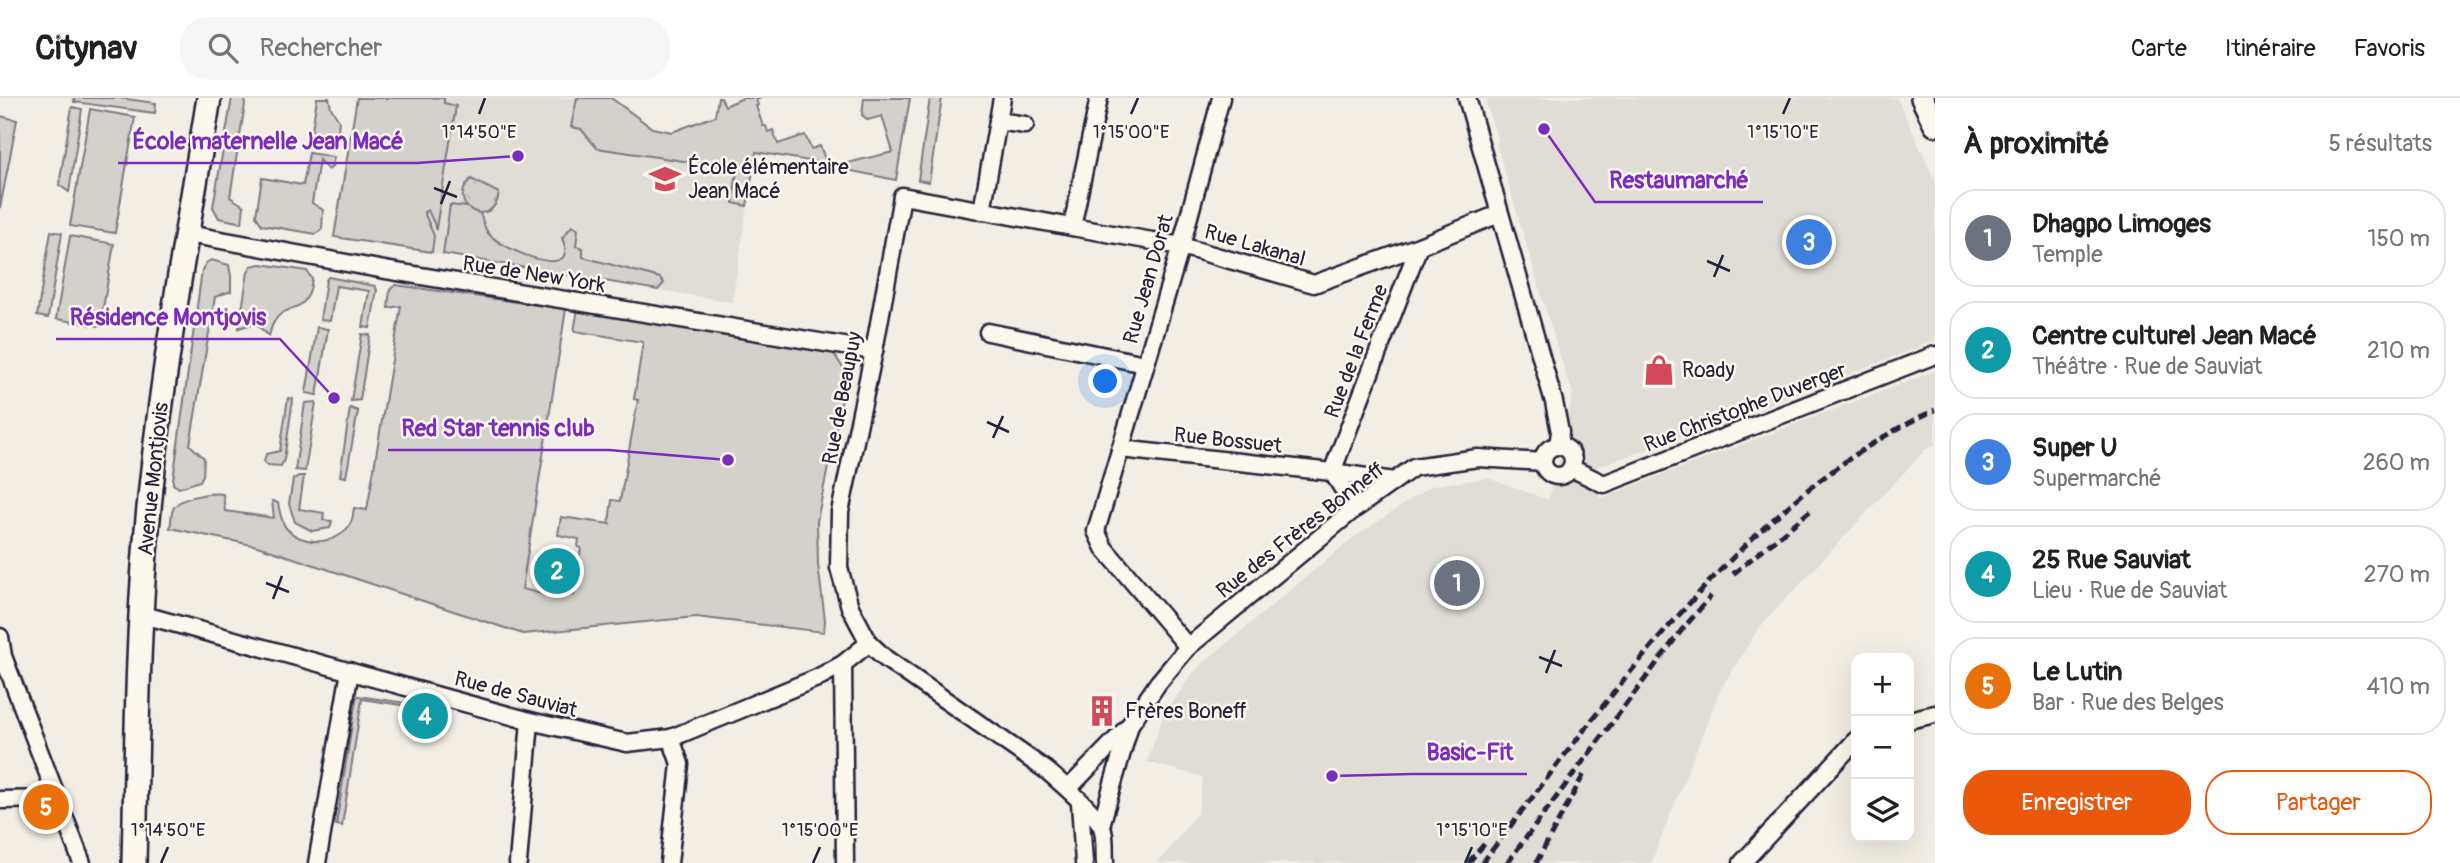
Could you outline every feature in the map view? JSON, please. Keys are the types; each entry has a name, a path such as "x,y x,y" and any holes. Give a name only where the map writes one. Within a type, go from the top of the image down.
{"main road":[{"name":"Avenue Montjovis","path":"134,863 140,614 149,506 163,383 209,98"}],"street":[{"path":"982,211 1002,98"},
{"path":"1072,227 1099,98"},
{"name":"Rue Jean Dorat","path":"1188,647 1104,548 1096,531 1222,98"},
{"path":"1467,98 1554,402 1560,432 1558,446"},
{"path":"1922,98 1935,125"},
{"path":"998,121 1025,125"},
{"name":"Rue de Beaupuy","path":"1072,227 902,196 874,351 840,512 839,568 850,607 869,643 886,659 1046,770 1093,813 1101,825"},
{"name":"Rue Lakanal","path":"1072,227 1181,246 1314,284 1499,214"},
{"name":"Rue de New York","path":"188,234 386,271 874,351"},
{"name":"Rue de la Ferme","path":"1332,472 1419,246"},
{"path":"988,332 1145,364"},
{"name":"Rue Christophe Duverger","path":"1571,468 1604,484 1935,355"},
{"path":"1558,446 1572,456 1571,468 1566,474 1554,475 1545,468 1543,462 1547,451 1558,446"},
{"name":"Rue Bossuet","path":"1120,449 1394,481"},
{"name":"Rue des Frères Bonneff","path":"1068,789 1129,726 1158,683 1188,647 1352,511 1414,467 1478,458 1543,462"},
{"path":"1332,472 1345,492 1352,511"},
{"name":"Rue de Sauviat","path":"140,614 530,721 627,743 671,738 817,678 843,664 869,643"},
{"path":"0,637 2,657 82,863"},
{"path":"843,664 845,863"},
{"path":"317,863 350,671"},
{"path":"1914,719 1935,714"},
{"path":"517,863 530,721"},
{"name":"Rue des Frères Bonneff","path":"1101,825 1129,726"},
{"path":"670,863 680,764 671,738"},
{"path":"1742,863 1851,745"},
{"path":"1084,863 1080,803 1105,799 1111,793"},
{"path":"0,800 56,799"},
{"path":"1101,825 1105,863"}],"shaded area":[{"path":"357,98 611,98 652,128 756,152 732,302 334,237"},
{"path":"1897,98 1935,180 1935,341 1595,467 1599,499 1935,371 1935,445 1925,450 1758,629 1720,690 1651,863 1158,863 1198,812 1203,777 1147,762 1164,714 1197,668 1353,538 1431,486 1488,478 1548,500 1573,393 1496,143 1498,141 1485,100"}],"green space":[{"path":"74,98 119,98 156,103 155,113 74,102"},
{"path":"232,98 246,98 230,197 244,206 242,223 219,218 213,207"},
{"path":"317,98 329,98 331,108 339,121 336,148 310,143"},
{"path":"357,98 444,98 444,103 456,106 436,228 428,210 424,212 434,236 432,252 334,237"},
{"path":"577,98 611,98 652,128 672,132 715,116 718,98 721,98 725,106 743,98 761,98 756,100 756,106 763,126 766,126 768,132 773,130 778,144 805,135 811,149 820,146 827,164 756,152 747,206 733,203 737,169 597,148 581,129 571,127"},
{"path":"864,98 910,98 896,180 847,170 847,163 893,152 882,116 868,120 862,115"},
{"path":"930,98 942,98 929,182 918,180"},
{"path":"72,107 82,109 69,192 59,185"},
{"path":"90,109 135,117 115,233 70,226"},
{"path":"0,116 17,120 0,208"},
{"path":"309,153 334,157 332,167 328,170 319,160 312,203 323,210 322,229 316,234 262,225 256,216 262,178 303,185"},
{"path":"471,179 499,193 489,211 481,213 466,206 464,189"},
{"path":"450,205 468,207 480,213 488,233 496,240 538,259 561,259 565,252 562,238 572,226 578,229 576,246 583,248 583,257 660,278 664,283 658,290 443,254"},
{"path":"51,231 62,233 48,318 37,316"},
{"path":"70,236 114,244 100,326 56,319"},
{"path":"211,260 229,265 231,291 215,297 190,445 204,458 203,475 200,481 179,488 173,484 173,480 202,270"},
{"path":"261,264 307,271 312,279 304,301 279,316 273,323 269,336 255,323 239,328 248,272 251,266"},
{"path":"328,277 375,286 377,290 370,328 363,327 369,291 336,286 330,321 320,320"},
{"path":"396,285 566,309 522,589 552,596 553,592 574,595 581,548 578,547 579,539 558,535 561,517 610,524 612,500 620,501 638,400 634,399 643,342 574,331 578,309 832,351 847,374 817,521 824,632 696,617 523,634 257,546 170,528 175,506 190,498 212,494 223,494 225,511 274,518 272,501 278,503 282,521 287,529 294,535 311,541 329,540 337,536 345,531 351,522 354,508 367,510 401,306 388,308 390,289"},
{"path":"317,327 328,329 317,395 306,393"},
{"path":"362,334 370,335 360,400 351,401"},
{"path":"288,398 293,399 284,460 281,466 267,465 264,462 266,454 280,451"},
{"path":"316,402 305,471 295,470 305,403"},
{"path":"350,408 358,411 346,477 340,476"},
{"path":"304,476 299,509 324,513 323,520 332,521 330,528 312,531 295,522 289,504 293,479"},
{"path":"358,696 413,704 413,709 362,699 342,826 336,825"}],"railway":[{"path":"1482,863 1630,672 1742,549 1803,494 1867,447 1935,410"},
{"path":"1733,574 1810,511"},
{"path":"1507,863 1681,631 1711,596"},
{"path":"1536,863 1584,774"},
{"path":"1468,863 1486,842"}],"place":[{"name":"Restaumarché","path":"1544,129"},
{"name":"École maternelle Jean Macé","path":"518,156"},
{"name":"École élémentaire Jean Macé","path":"665,179"},
{"name":"Super U","path":"1809,242"},
{"name":"Roady","path":"1659,370"},
{"name":"Résidence Montjovis","path":"334,398"},
{"name":"Red Star tennis club","path":"728,460"},
{"name":"Centre culturel Jean Macé","path":"557,571"},
{"name":"Dhagpo Limoges","path":"1457,583"},
{"name":"Frères Boneff","path":"1102,711"},
{"name":"25 Rue Sauviat","path":"425,716"},
{"name":"Basic-Fit","path":"1332,776"},
{"name":"Le Lutin","path":"46,807"}]}
